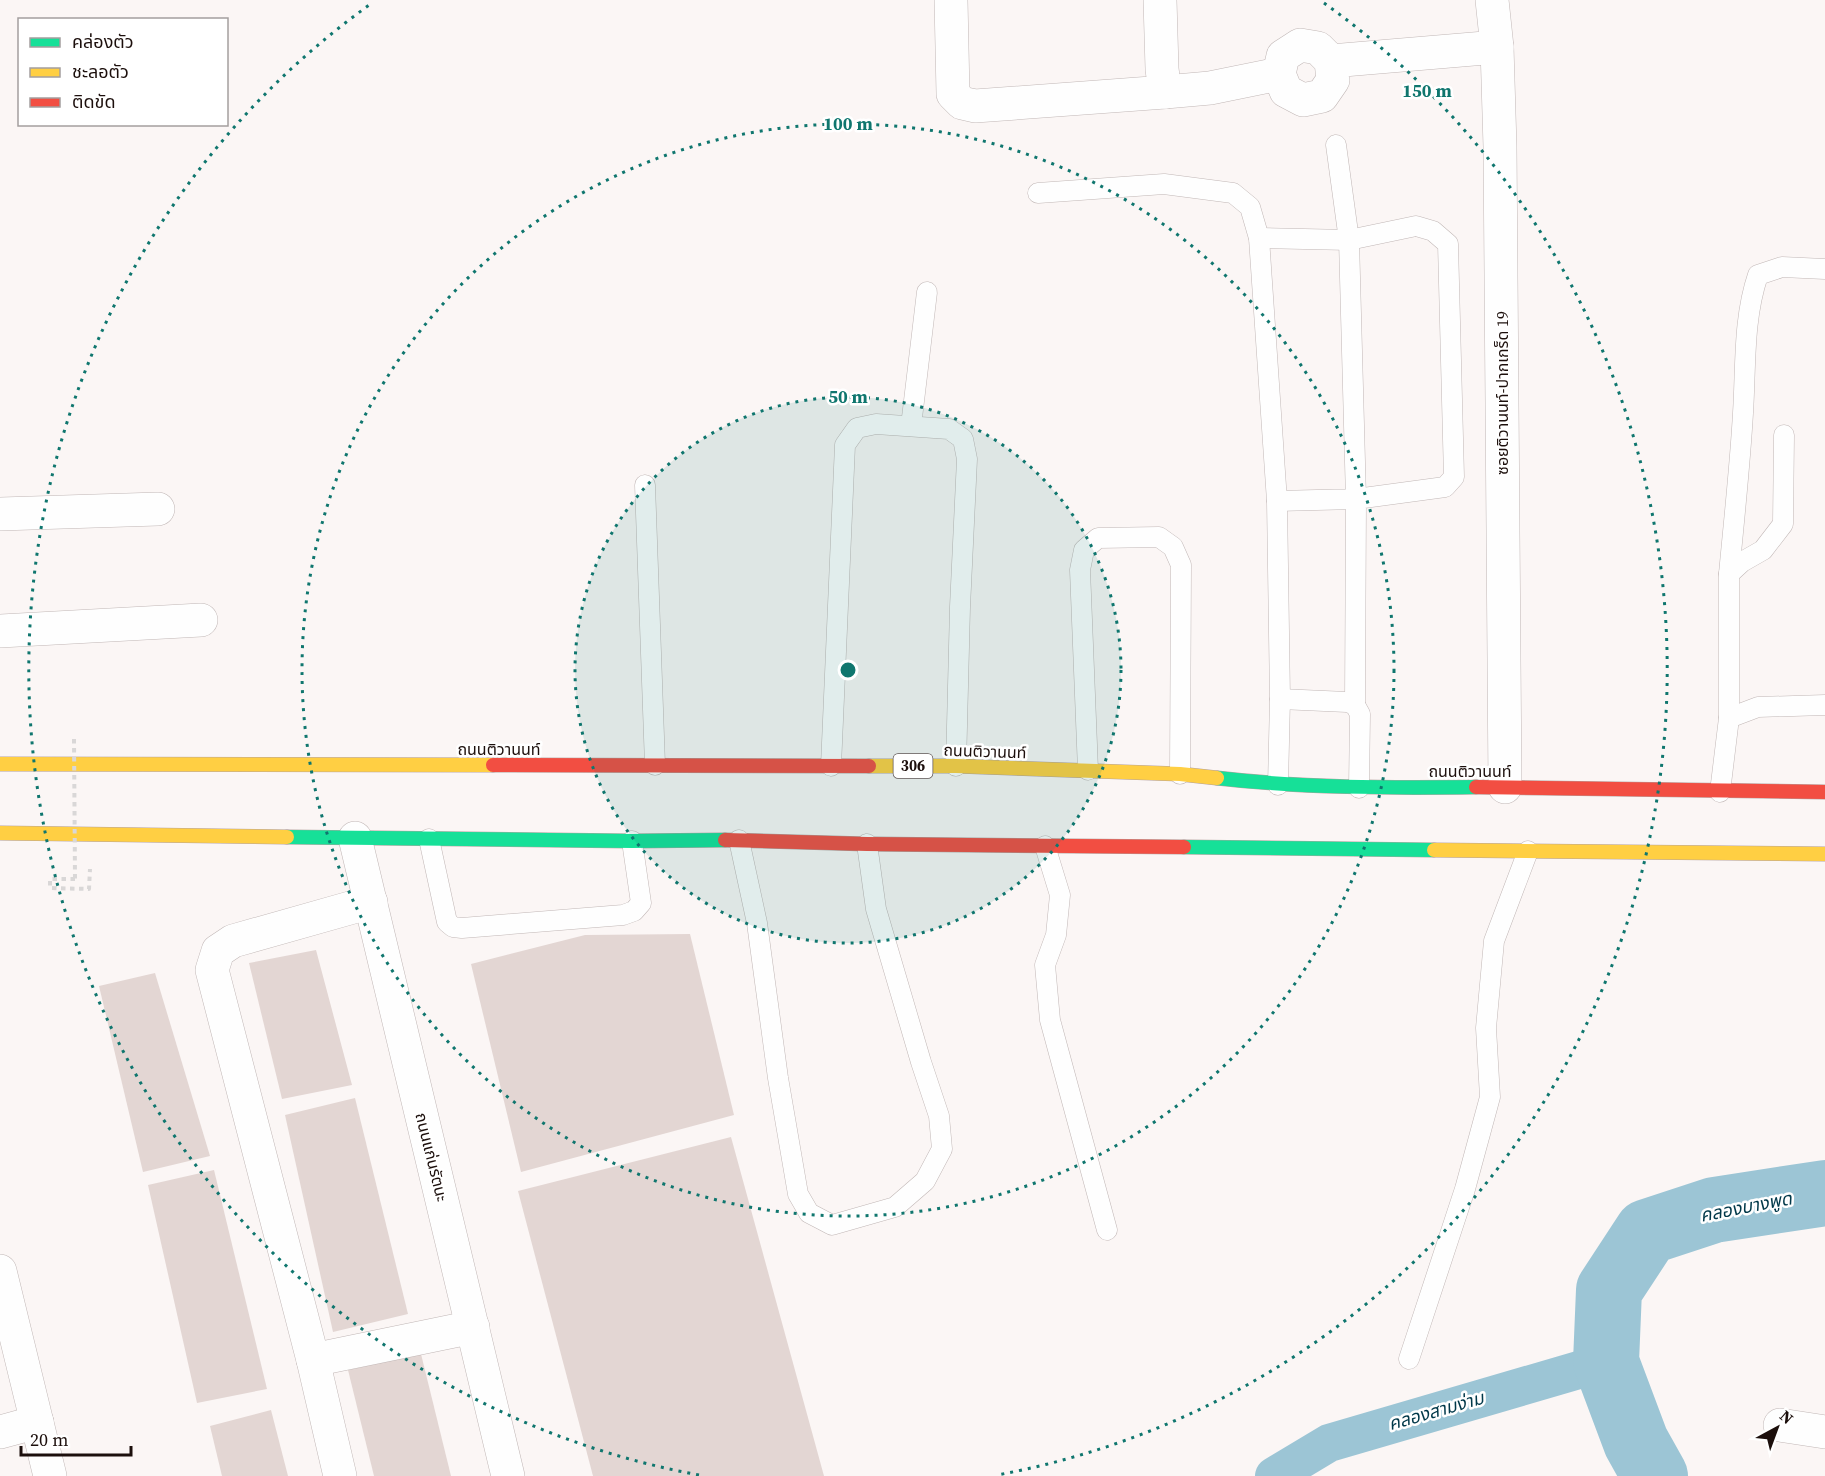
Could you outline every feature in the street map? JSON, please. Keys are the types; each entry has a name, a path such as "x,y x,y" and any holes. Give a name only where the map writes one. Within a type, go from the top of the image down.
{"main road":[{"name":"ถนนติวานนท์","path":"0,764 956,766 1180,774 1278,785 1359,788 1505,787 1825,792"},
{"path":"0,833 1825,854"}],"street":[{"path":"951,0 953,94 962,103 975,106 1210,88 1278,74 1286,91 1303,100 1322,96 1333,80 1331,61 1497,47"},
{"path":"1160,0 1165,92"},
{"name":"ซอยติวานนท์-ปากเกร็ด 19","path":"1492,0 1497,47 1505,787"},
{"path":"0,514 158,509"},
{"path":"0,631 201,620"},
{"name":"ถนนแก่นรัตนะ","path":"356,838 508,1476"},
{"path":"340,1476 313,1360 212,970 218,951 233,941 371,902"},
{"path":"0,1271 50,1476"},
{"path":"313,1360 473,1327"},
{"path":"0,1432 37,1422"},
{"path":"1780,1425 1825,1432"}],"lane":[{"path":"1336,145 1349,240 1356,499 1355,705 1360,714 1359,788"},
{"path":"1038,193 1164,184 1233,193 1250,207 1259,238 1277,501 1280,699 1278,785"},
{"path":"1259,238 1349,240 1416,226 1433,231 1448,244 1454,477 1445,487 1356,499 1277,501"},
{"path":"1720,792 1729,718 1729,574 1743,412 1745,348 1752,292 1758,275 1782,267 1825,269"},
{"path":"910,426 927,292"},
{"path":"831,766 845,445 857,428 876,424 949,429 963,439 967,459 956,766"},
{"path":"1729,574 1742,562 1763,550 1783,524 1784,435"},
{"path":"645,485 655,765"},
{"path":"1088,771 1080,570 1084,550 1098,538 1159,537 1173,547 1181,565 1180,774"},
{"path":"1280,699 1347,702 1355,705"},
{"path":"1729,718 1758,707 1825,705"},
{"path":"429,839 447,922 453,927 623,915 634,910 641,903 632,841"},
{"path":"739,840 757,923 778,1078 798,1194 809,1213 832,1224 895,1207 925,1181 942,1149 939,1116 876,909 867,844"},
{"path":"1045,846 1060,895 1056,935 1045,965 1050,1020 1107,1230"},
{"path":"1409,1359 1466,1189 1490,1098 1486,1028 1494,941 1528,851"}],"path":[{"path":"74,740 75,879 50,879 50,888 89,889"}],"building":[{"path":"690,934 734,1115 521,1172 471,964 585,935"},
{"path":"316,950 352,1085 282,1099 249,963"},
{"path":"155,973 210,1156 143,1172 99,986"},
{"path":"355,1098 408,1314 333,1332 285,1115"},
{"path":"731,1137 824,1476 593,1476 518,1191"},
{"path":"214,1170 267,1389 197,1403 148,1185"},
{"path":"421,1354 451,1476 374,1476 348,1370"},
{"path":"271,1410 288,1476 222,1476 210,1426"}],"waterway":[{"name":"คลองบางพูด","path":"1655,1476 1636,1442 1606,1362 1609,1290 1647,1232 1714,1210 1825,1193"},
{"name":"คลองสามง่าม","path":"1274,1476 1329,1443 1606,1362"}],"traffic: fast":[{"path":"1217,778 1314,786 1476,787"},
{"path":"287,837 725,840"},
{"path":"1184,847 1434,850"}],"traffic: slow":[{"path":"0,764 493,765"},
{"path":"869,766 956,766 1180,774 1217,778"},
{"path":"0,833 287,837"},
{"path":"1434,850 1825,854"}],"traffic: jam":[{"path":"493,765 869,766"},
{"path":"1476,787 1825,792"},
{"path":"725,840 867,844 1184,847"}]}
